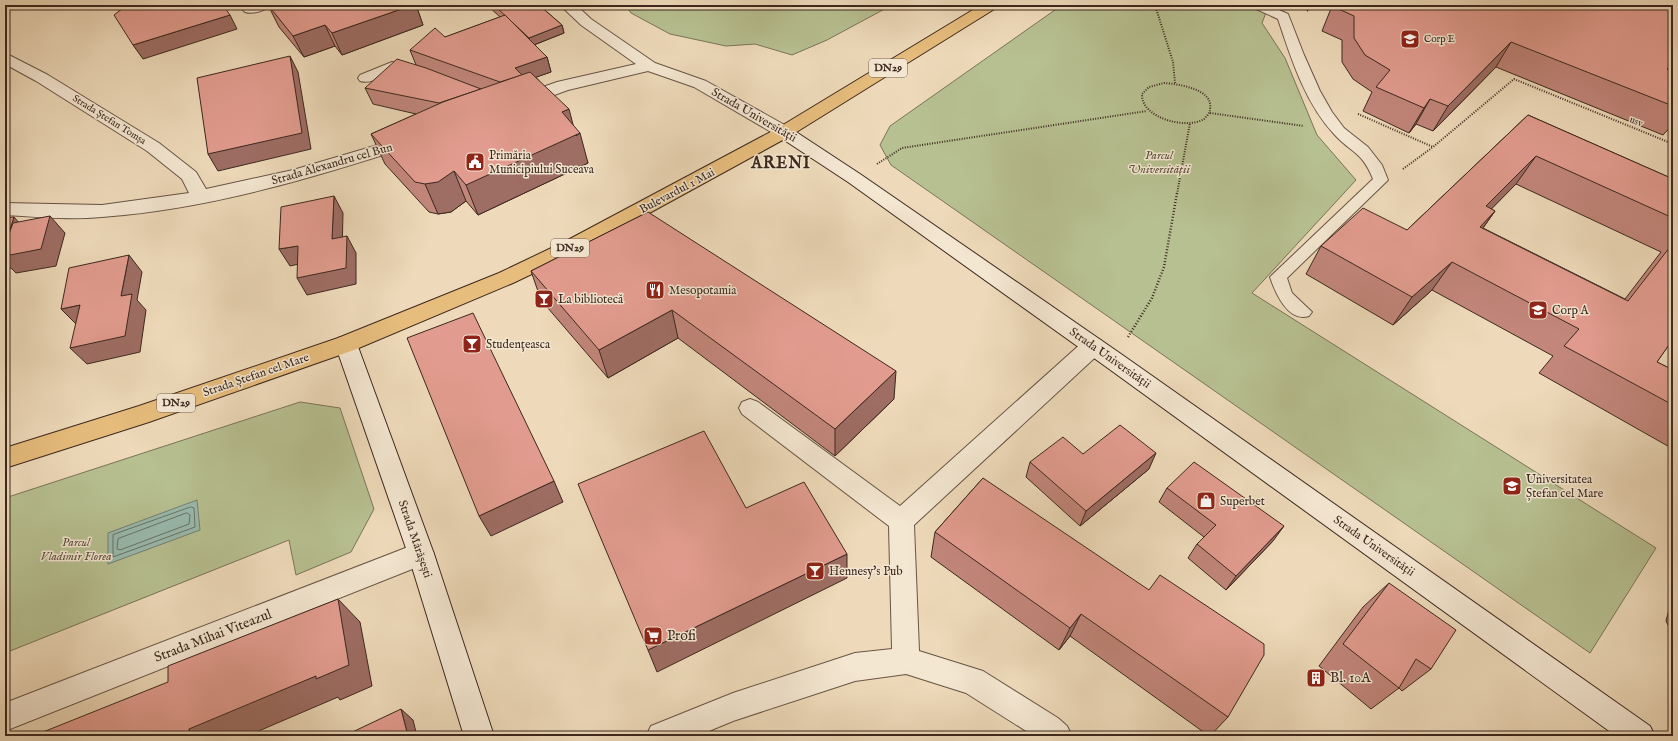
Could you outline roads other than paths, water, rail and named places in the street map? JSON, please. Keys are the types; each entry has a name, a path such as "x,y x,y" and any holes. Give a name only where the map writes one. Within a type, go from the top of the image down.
{"main road":[{"name":"Bulevardul 1 Mai","path":"346,344 506,278 574,246 784,132 991,5"},
{"name":"Strada Ștefan cel Mare","path":"5,458 148,412 346,344"}],"street":[{"name":"Strada Universității","path":"567,5 586,22 649,66 700,84 720,94 784,132 854,178 1113,360 1640,736"},
{"name":"Strada Ștefan Tomșa","path":"5,58 42,78 153,147 190,176 200,197"},
{"path":"505,105 563,86 649,66"},
{"path":"366,78 392,67 412,70 426,76"},
{"name":"Strada Alexandru cel Bun","path":"5,209 100,211 200,197 256,186 293,176 351,160 425,135"},
{"name":"Strada Mărășești","path":"346,344 421,554 479,736"},
{"path":"906,661 901,520 1093,346"},
{"path":"750,408 901,520"},
{"name":"Strada Mihai Viteazul","path":"5,718 421,554"},
{"path":"661,736 733,707 855,667 906,661 972,681 1048,728 1057,736"}],"lane":[{"path":"1258,5 1284,17 1313,91 1326,113 1339,131 1363,150 1375,165 1381,180 1278,277 1285,296 1303,312"}],"water":[{"path":"197,500 200,530 108,564 108,533"}],"place":[{"name":"Corp E","path":"1410,39"},
{"name":"Primăria Municipiului Suceava","path":"475,162"},
{"name":"Mesopotamia","path":"655,290"},
{"name":"La bibliotecă","path":"544,299"},
{"name":"Corp A","path":"1538,310"},
{"name":"Studențeasca","path":"472,344"},
{"name":"Universitatea Ștefan cel Mare","path":"1512,486"},
{"name":"Superbet","path":"1206,501"},
{"name":"Hennesy's Pub","path":"815,571"},
{"name":"Profi","path":"653,636"},
{"name":"Bl. 10A","path":"1316,678"}],"district":[{"name":"ARENI","path":"781,164"}],"park label":[{"name":"Parcul Universității","path":"1159,162"},
{"name":"Parcul Vladimir Florea","path":"76,549"}]}
